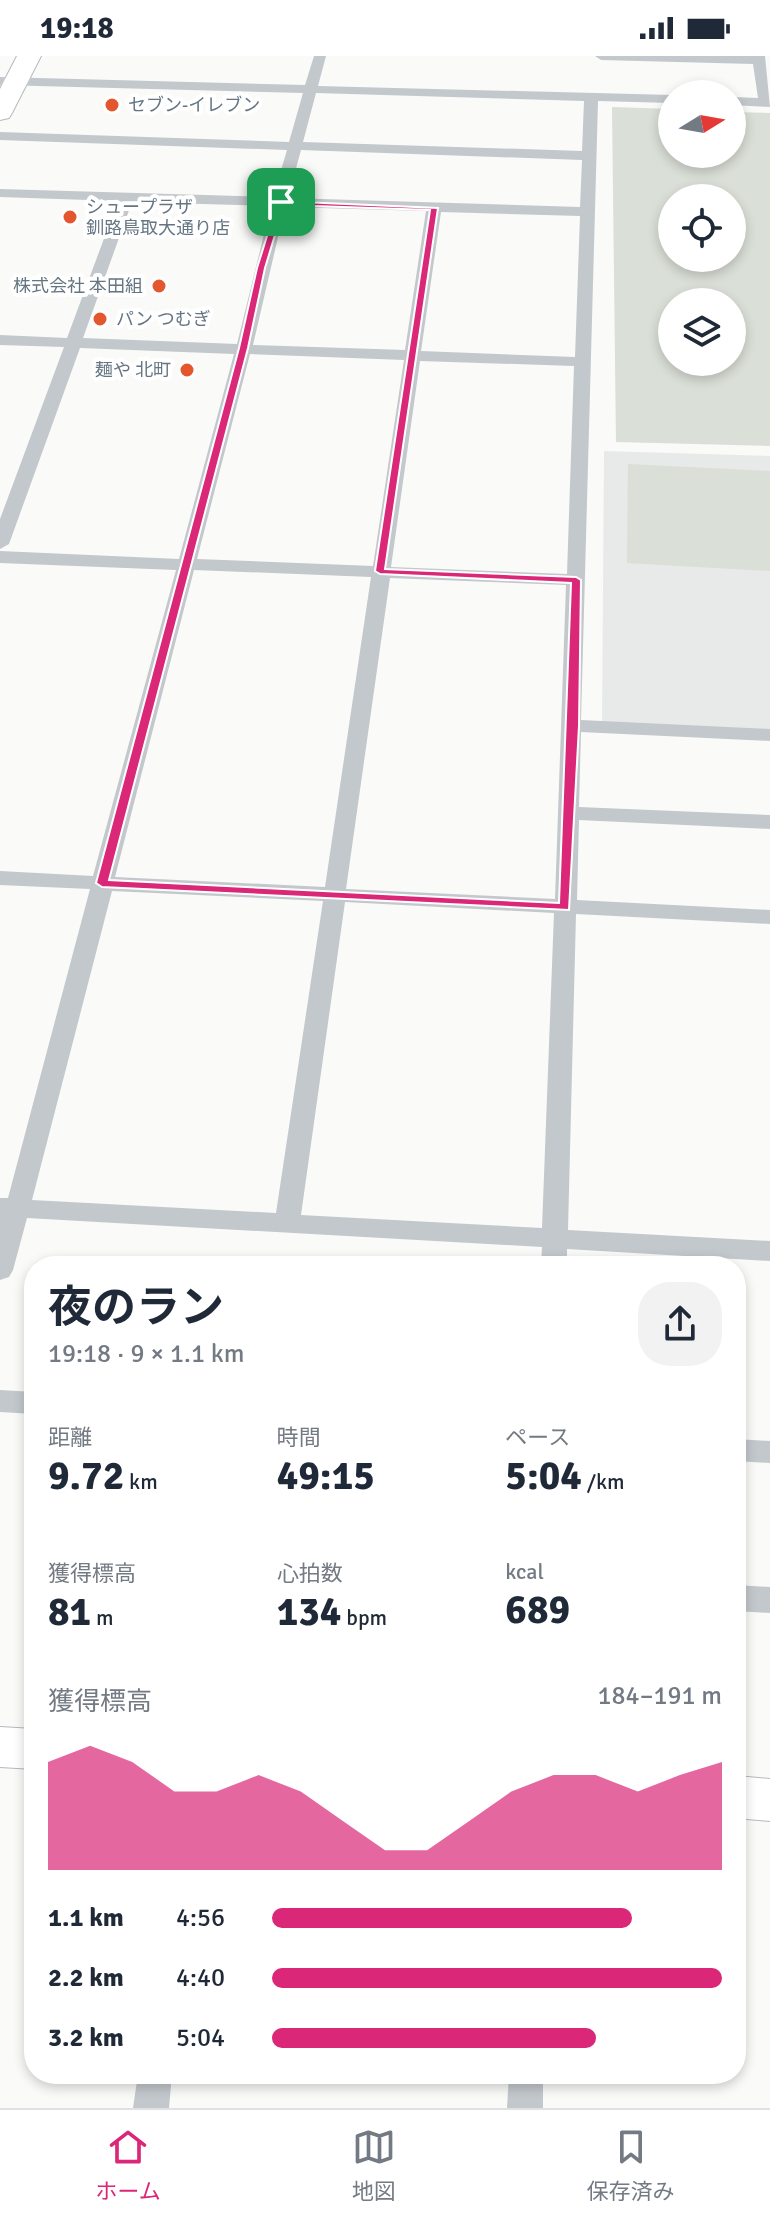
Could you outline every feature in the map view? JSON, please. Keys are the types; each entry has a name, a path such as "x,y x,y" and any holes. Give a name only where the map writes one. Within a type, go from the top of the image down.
{"highway":[{"path":"0,113 8,81 29,56"}],"street":[{"path":"0,1270 9,1208 102,883 319,56"},
{"path":"601,56 759,58 768,102 746,101"},
{"path":"8,81 658,99"},
{"path":"554,1256 574,726 591,97"},
{"path":"0,136 591,156"},
{"path":"0,193 589,212"},
{"path":"0,544 126,199"},
{"path":"287,1224 434,208"},
{"path":"0,340 585,362"},
{"path":"0,557 576,580"},
{"path":"574,726 770,735"},
{"path":"569,813 770,822"},
{"path":"0,878 770,917"},
{"path":"9,1208 770,1251"},
{"path":"0,1401 24,1402"},
{"path":"746,1451 770,1452"},
{"path":"746,1599 770,1600"},
{"path":"0,1747 24,1748"},
{"path":"746,1798 770,1800"},
{"path":"151,2108 154,2084"},
{"path":"525,2108 526,2084"}],"shaded area":[{"path":"612,107 658,109 658,168 746,168 746,112 770,113 770,446 616,442"},
{"path":"604,451 770,456 770,732 602,725"},
{"path":"628,464 770,471 770,571 627,563"}],"place":[{"name":"セブン-イレブン","path":"112,105"},
{"name":"シュープラザ 釧路鳥取大通り店","path":"70,217"},
{"name":"株式会社 本田組","path":"159,286"},
{"name":"パン つむぎ","path":"100,319"},
{"name":"麺や 北町","path":"187,370"}],"route":[{"path":"281,202 434,208 380,571 576,580 574,726 565,907 102,883 244,348 261,268 281,202"}]}
